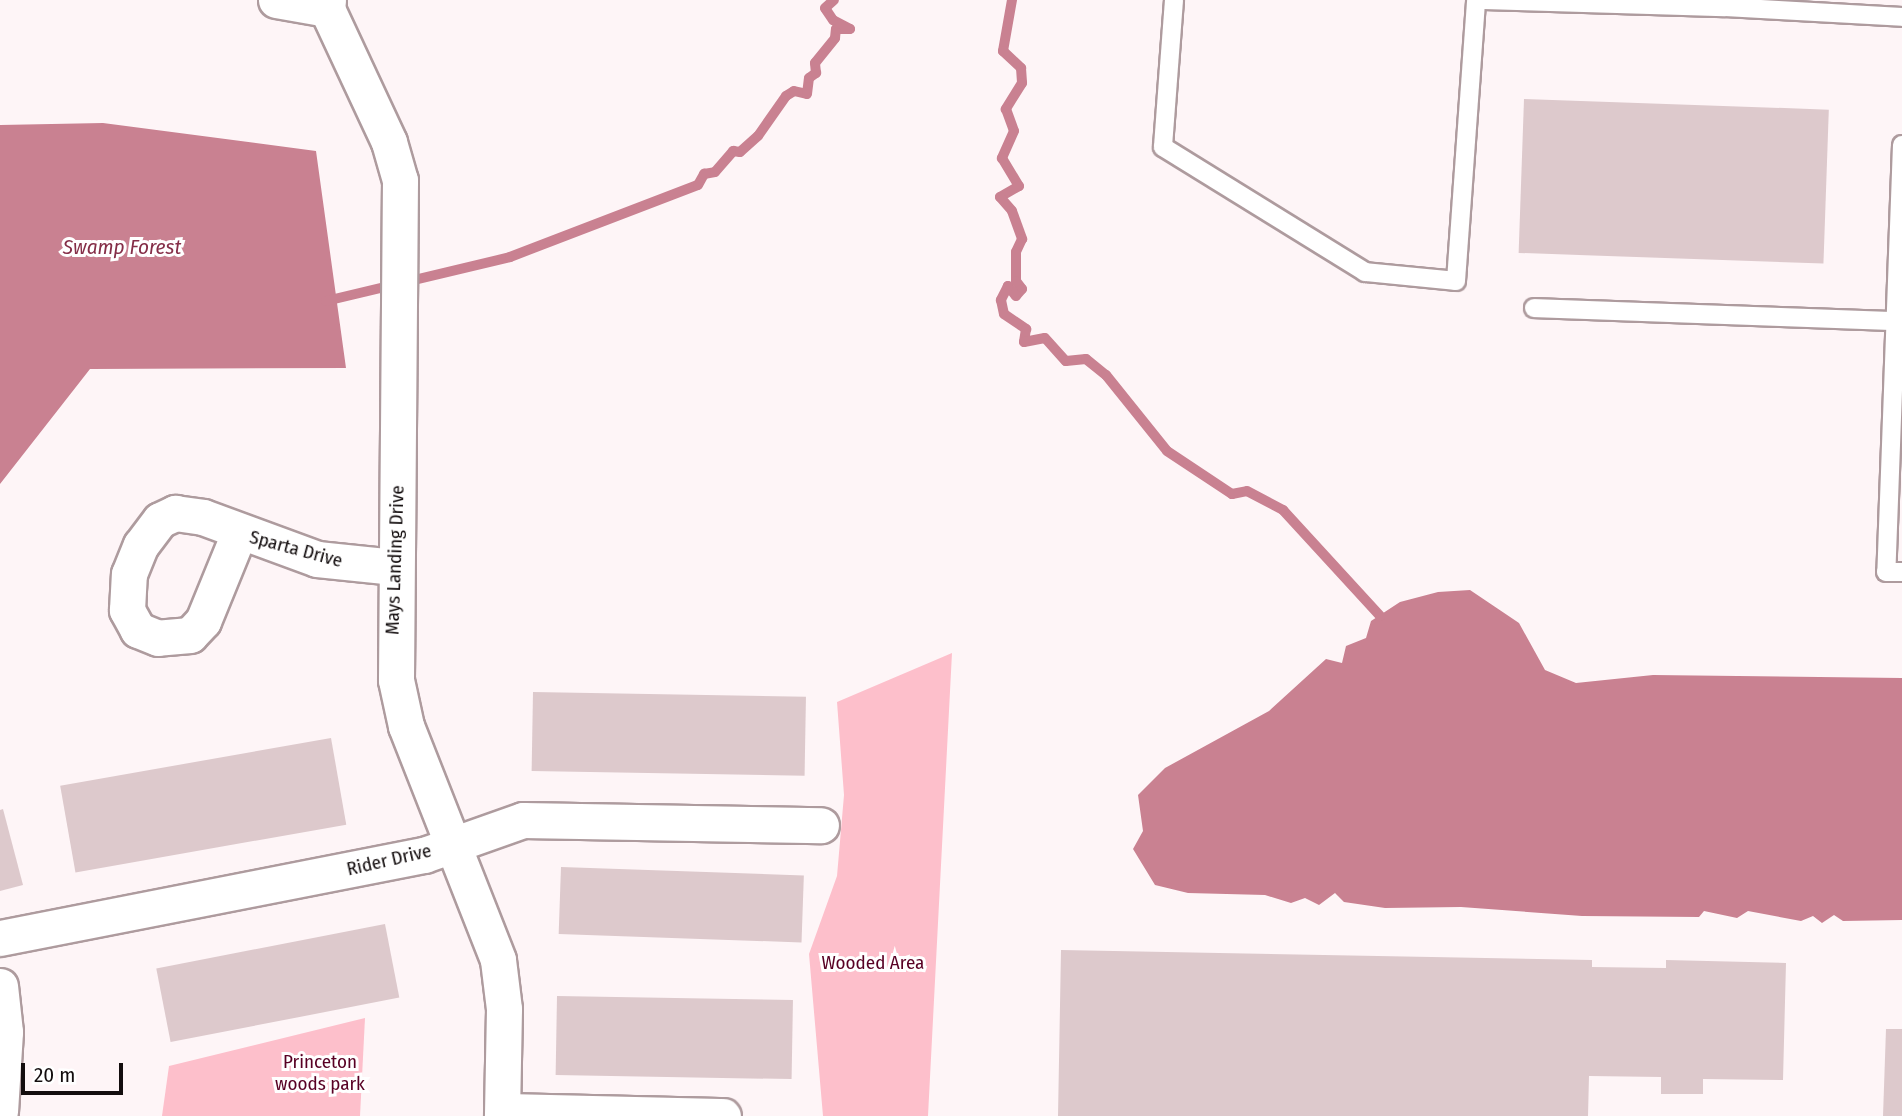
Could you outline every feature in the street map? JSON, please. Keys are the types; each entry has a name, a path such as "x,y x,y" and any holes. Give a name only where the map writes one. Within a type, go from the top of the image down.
{"street":[{"path":"276,0 328,4"},
{"name":"Mays Landing Drive","path":"328,4 389,142 400,180 401,359 393,652 400,706 452,843 491,935 502,981 503,1113"},
{"name":"Sparta Drive","path":"239,533 317,559 396,567"},
{"name":"Rider Drive","path":"0,938 424,855 506,824 542,819 821,825"},
{"path":"0,986 5,1032 0,1111"},
{"path":"503,1113 723,1116"}],"lane":[{"path":"1174,0 1163,147 1365,272 1456,281 1476,0"},
{"path":"1484,0 1725,4 1902,17"},
{"path":"1902,145 1886,572 1902,572"},
{"path":"1534,308 1896,321"}],"green space":[{"name":"Wooded Area","path":"952,653 928,1116 823,1116 809,954 837,876 844,795 837,702"},
{"name":"Princeton woods park","path":"365,1018 360,1116 162,1116 169,1066"}],"water":[{"name":"Swamp Forest","path":"103,123 316,151 346,368 90,369 0,484 0,125"},
{"path":"1470,590 1519,623 1545,670 1576,683 1653,675 1902,678 1902,920 1843,921 1834,915 1822,923 1813,916 1801,921 1748,911 1737,918 1704,911 1699,917 1582,916 1461,907 1385,908 1344,902 1335,893 1319,905 1305,898 1291,903 1265,895 1188,893 1155,885 1133,849 1143,831 1138,795 1165,768 1269,711 1326,659 1342,663 1346,646 1366,638 1371,621 1400,602 1438,592"}],"building":[{"path":"1524,99 1829,110 1823,264 1519,253"},
{"path":"533,692 806,697 805,776 532,771"},
{"path":"331,738 346,825 75,872 60,786"},
{"path":"3,809 23,885 0,891 0,810"},
{"path":"561,867 804,875 802,942 559,934"},
{"path":"385,924 399,998 171,1042 156,968"},
{"path":"1061,950 1592,960 1592,967 1666,968 1666,960 1786,963 1783,1080 1703,1079 1703,1094 1661,1094 1661,1077 1589,1076 1588,1116 1058,1116"},
{"path":"557,996 793,1000 792,1079 556,1075"},
{"path":"1886,1029 1902,1029 1902,1116 1883,1116"}],"waterway":[{"path":"326,301 510,257 698,185 704,174 715,172 733,151 740,152 758,136 786,96 794,91 807,94 809,78 816,73 815,63 835,38 836,29 850,29 833,20 825,8 834,0"},
{"path":"1012,0 1003,51 1021,68 1022,83 1006,109 1014,131 1002,158 1019,186 1000,197 1012,211 1022,239 1016,252 1016,281 1022,289 1016,296 1008,286 1001,300 1004,314 1026,329 1024,342 1045,338 1066,361 1086,359 1106,375 1167,451 1232,494 1247,491 1283,510 1380,616"}]}
